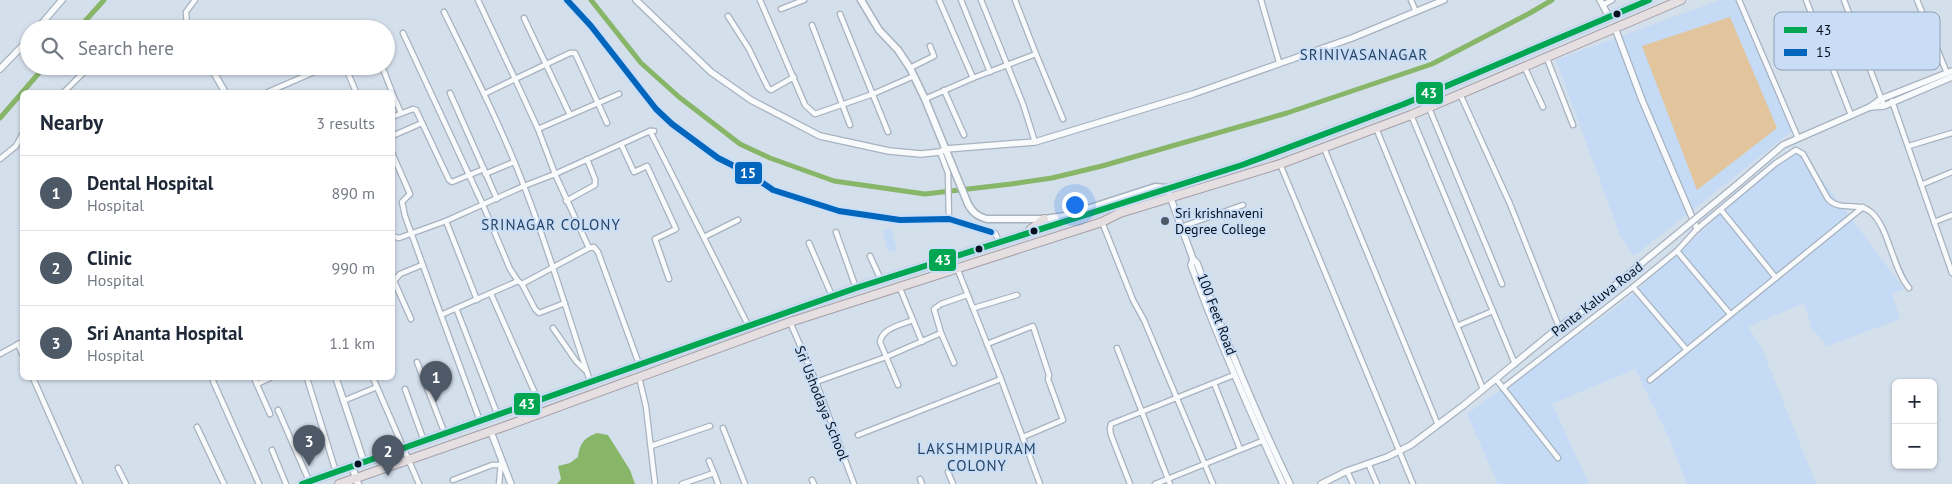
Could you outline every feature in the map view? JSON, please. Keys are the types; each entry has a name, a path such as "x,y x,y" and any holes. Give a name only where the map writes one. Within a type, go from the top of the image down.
{"highway":[{"path":"308,483 403,447 498,416 590,381 832,296 1295,146 1404,104 1649,0"},
{"path":"338,484 357,481 407,460 491,432 790,322 1102,222 1120,212 1217,185 1280,164 1429,108 1546,56 1681,0"},
{"path":"1215,173 1217,185"},
{"path":"1022,234 1032,230 1044,219"}],"main road":[{"path":"861,0 879,30 898,50 910,68 925,99 943,151 950,159 972,212 987,219 1044,219 1085,211 1155,187 1167,188"},
{"path":"352,466 357,481"}],"street":[{"path":"45,20 62,0"},
{"path":"186,20 186,12 195,0"},
{"path":"478,0 538,129 566,200 589,248"},
{"path":"567,0 591,26 656,109 672,124 718,158 750,174 773,190 839,211 900,220 949,219 995,233 999,241"},
{"path":"636,0 711,72 751,100 826,138 883,150 921,154 1035,142 1193,94 1279,62 1352,38 1444,0"},
{"path":"760,0 805,105 815,114 842,106 914,76"},
{"path":"781,9 804,0"},
{"path":"940,0 973,78"},
{"path":"961,0 990,72"},
{"path":"982,0 1026,111 1035,142"},
{"path":"1015,0 1064,119"},
{"path":"1261,0 1279,62"},
{"path":"1411,0 1416,12"},
{"path":"1609,17 1601,3 1612,0"},
{"path":"1739,0 1798,138"},
{"path":"1806,0 1811,12"},
{"path":"1844,0 1848,12"},
{"path":"1917,0 1922,12"},
{"path":"444,12 484,94 524,186 590,381"},
{"path":"840,14 888,132"},
{"path":"728,16 749,49 768,88 771,90 794,77"},
{"path":"524,18 548,65 570,115"},
{"path":"812,25 850,125"},
{"path":"1615,28 1672,172 1698,229"},
{"path":"403,33 484,205 510,269 535,310 539,313 565,303"},
{"path":"910,68 934,56 930,46"},
{"path":"0,69 20,48"},
{"path":"1940,52 1950,74"},
{"path":"484,94 570,53 576,54 607,123"},
{"path":"925,99 1036,54"},
{"path":"1546,56 1573,125"},
{"path":"1524,66 1543,107"},
{"path":"1833,70 1851,116"},
{"path":"1870,70 1884,106"},
{"name":"Panta Kaluva Road","path":"1870,107 1884,106 1950,74"},
{"name":"Panta Kaluva Road","path":"1321,484 1347,471 1400,452 1438,425 1559,327 1590,306 1783,145 1851,116 1870,107 1881,99 1950,74"},
{"path":"66,90 81,75"},
{"path":"215,75 224,90"},
{"path":"273,90 307,75"},
{"path":"349,75 355,90"},
{"path":"385,75 391,90"},
{"path":"944,90 964,135"},
{"path":"450,94 497,199"},
{"path":"538,129 619,94"},
{"path":"1460,94 1510,204 1559,327"},
{"path":"1891,95 1952,273"},
{"path":"395,100 401,113"},
{"path":"1429,108 1502,284"},
{"path":"395,116 414,109 449,180 452,182 514,162"},
{"path":"1411,115 1515,364"},
{"path":"395,135 422,123"},
{"path":"1376,128 1483,389"},
{"path":"395,237 399,238 412,234 446,221 652,131 748,325"},
{"path":"1909,146 1952,133"},
{"path":"0,159 16,146 20,139"},
{"path":"621,144 634,172 647,166 676,229 655,239 668,279"},
{"path":"1324,148 1438,425"},
{"path":"1504,388 1677,251 1698,229 1776,162 1796,150 1803,154 1832,204 1869,210 1880,224 1901,277 1909,288"},
{"path":"943,151 948,173 949,219"},
{"path":"566,200 595,185 595,179 587,159"},
{"path":"395,160 410,194 402,202 422,265 480,422"},
{"path":"1280,164 1413,484"},
{"path":"1921,185 1952,172"},
{"path":"1167,188 1193,259"},
{"path":"1181,228 1243,205"},
{"path":"1650,380 1863,208"},
{"path":"1721,210 1776,278"},
{"path":"1934,222 1952,215"},
{"path":"704,237 738,220"},
{"path":"446,221 477,300"},
{"path":"1102,222 1130,292 1144,320 1213,484"},
{"path":"836,232 856,288"},
{"path":"809,242 832,296"},
{"path":"441,315 520,283 594,247 598,252 639,364"},
{"path":"1677,251 1730,314"},
{"path":"1946,256 1952,253"},
{"path":"870,256 881,280"},
{"name":"100 Feet Road","path":"1283,484 1262,441 1234,375 1191,265 1193,259 1197,263 1262,425 1290,484"},
{"path":"395,280 400,274 422,265"},
{"path":"957,268 1002,379 1040,484"},
{"path":"395,283 411,320"},
{"path":"899,286 922,342"},
{"path":"1633,287 1686,350"},
{"path":"491,294 538,400"},
{"path":"954,363 941,333 934,309 941,304 967,295"},
{"path":"974,308 1017,295"},
{"path":"456,308 498,416"},
{"path":"1457,326 1493,311"},
{"path":"898,385 880,342 882,335 888,330 913,320"},
{"name":"Sri Ushodaya School","path":"790,322 816,382 854,484"},
{"path":"988,344 1033,326 1049,375 1048,379 1063,420 1023,437"},
{"path":"553,328 576,361 586,371"},
{"path":"816,382 886,357 941,333"},
{"path":"0,354 20,343"},
{"path":"1117,348 1169,481"},
{"path":"417,362 445,434"},
{"path":"1130,484 1110,426 1114,422 1234,375"},
{"path":"640,377 646,407 655,484"},
{"path":"858,435 1002,379"},
{"path":"1496,379 1558,458"},
{"path":"34,380 80,484"},
{"path":"255,380 270,414"},
{"path":"257,384 266,380"},
{"path":"308,380 336,472"},
{"path":"337,380 364,462"},
{"path":"374,380 419,484"},
{"path":"214,381 259,484"},
{"path":"1214,383 1240,449"},
{"path":"343,401 377,387"},
{"path":"405,389 424,441"},
{"path":"278,410 308,483"},
{"path":"651,446 710,426"},
{"path":"197,427 224,484"},
{"path":"723,428 745,484"},
{"path":"491,432 501,463 511,484"},
{"path":"1155,484 1169,481 1204,463 1262,441"},
{"path":"272,450 286,484"},
{"path":"709,461 718,484"},
{"path":"453,480 501,463"},
{"path":"499,484 501,463"},
{"path":"1368,463 1377,484"},
{"path":"118,468 126,484"},
{"path":"1347,471 1353,484"},
{"path":"948,472 953,484"},
{"path":"682,484 714,473"}],"shaded area":[{"path":"1720,0 1737,0 1792,131 1634,256 1620,235 1556,60"},
{"path":"1730,17 1777,128 1697,190 1642,46"},
{"path":"1796,145 1904,289 1892,294 1900,319 1827,346 1812,328 1804,303 1748,327 1761,346 1816,484 1687,484 1669,438 1635,369 1552,404 1589,484 1498,484 1467,414 1626,300"},
{"path":"891,229 897,250 888,252 883,231"},
{"path":"597,433 608,435 630,470 635,484 557,484 561,479 558,466 570,463 578,457 583,442"}],"waterway":[{"path":"86,20 104,0"},
{"path":"591,0 641,63 679,97 740,144 770,158 834,181 925,194 1052,178 1102,166 1287,113 1432,64 1552,0"},
{"path":"24,90 37,75"},
{"path":"0,118 20,95"}],"transit line":[{"name":"15","path":"567,0 591,26 656,109 672,124 718,158 750,174 773,190 839,211 900,220 949,219 991,232"},
{"name":"43","path":"302,484 856,288 1242,165 1404,104 1649,0"}],"place":[{"name":"Sri krishnaveni Degree College","path":"1165,221"},
{"name":"Dental Hospital","path":"436,402"},
{"name":"Sri Ananta Hospital","path":"309,466"},
{"name":"Clinic","path":"388,476"}],"district":[{"name":"SRINIVASANAGAR","path":"1364,54"},
{"name":"SRINAGAR COLONY","path":"551,224"},
{"name":"LAKSHMIPURAM COLONY","path":"977,456"}]}
